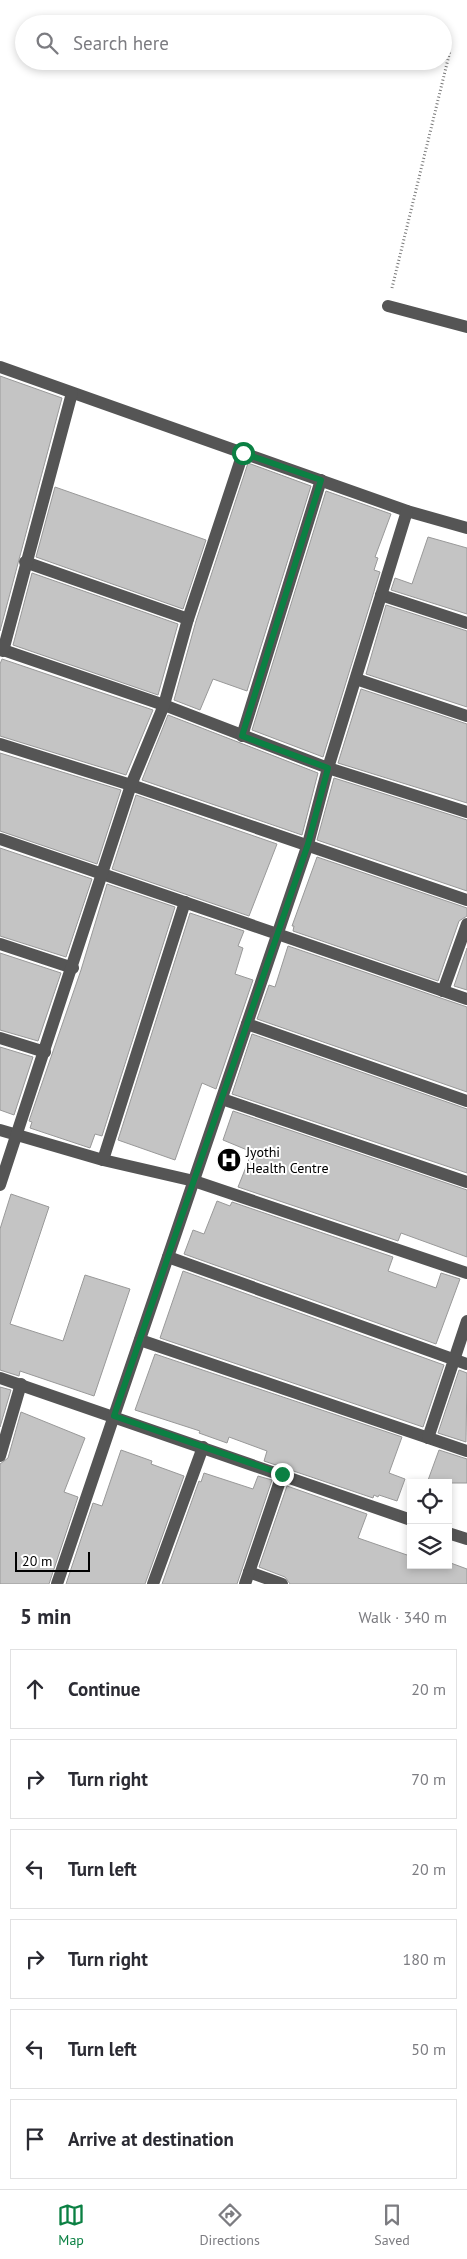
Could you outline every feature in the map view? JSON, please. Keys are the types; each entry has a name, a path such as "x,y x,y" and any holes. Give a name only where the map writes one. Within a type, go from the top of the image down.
{"street":[{"path":"388,306 467,327"},
{"path":"0,367 407,511 467,528"},
{"path":"72,393 1,650 164,705 328,768 467,812"},
{"path":"0,1186 104,874 131,785 164,705 188,619 243,453"},
{"path":"242,736 321,480"},
{"path":"57,1584 308,844 328,768 407,511"},
{"path":"25,562 188,619"},
{"path":"381,595 467,623"},
{"path":"356,679 467,716"},
{"path":"0,744 308,844 467,900"},
{"path":"0,839 467,999"},
{"path":"103,1160 185,902"},
{"path":"443,991 467,924"},
{"path":"0,944 73,968"},
{"path":"247,1024 467,1101"},
{"path":"0,1038 44,1052"},
{"path":"222,1099 467,1182"},
{"path":"0,1130 103,1160 194,1181 467,1273"},
{"path":"168,1257 461,1362"},
{"path":"428,1438 461,1362 467,1321"},
{"path":"140,1340 467,1451"},
{"path":"0,1378 407,1519"},
{"path":"0,1456 21,1384"},
{"path":"153,1584 204,1448"},
{"path":"282,1474 247,1578 282,1584"},
{"path":"452,1534 467,1539"}],"path":[{"path":"388,306 445,70"}],"building":[{"path":"0,376 62,398 0,631"},
{"path":"248,463 311,486 247,691 213,679 200,710 174,700 196,621"},
{"path":"55,487 206,540 183,609 36,557"},
{"path":"326,491 391,514 375,557 378,558 374,570 380,572 323,757 252,730"},
{"path":"428,537 467,548 467,614 391,590 395,578 412,584"},
{"path":"32,573 178,624 158,695 13,645"},
{"path":"386,605 467,631 467,707 366,674"},
{"path":"2,659 153,710 126,775 0,736 0,664"},
{"path":"361,689 467,724 467,803 338,763"},
{"path":"168,715 318,773 302,835 142,780"},
{"path":"0,753 121,790 97,864 0,831"},
{"path":"334,778 467,820 467,891 317,840"},
{"path":"136,795 277,844 249,916 112,869"},
{"path":"0,848 92,879 66,957 0,936"},
{"path":"317,857 467,908 467,916 459,921 438,981 293,931 294,926 292,926"},
{"path":"107,884 175,907 102,1136 95,1134 90,1148 30,1128 32,1122 29,1121 81,970"},
{"path":"190,913 244,931 238,946 243,948 235,974 253,980 216,1089 202,1083 175,1160 118,1140"},
{"path":"288,946 467,1007 467,1092 257,1019 269,985 275,987"},
{"path":"467,948 467,990 454,986"},
{"path":"0,953 61,973 38,1041 0,1030"},
{"path":"252,1034 467,1109 467,1173 232,1094"},
{"path":"0,1047 33,1057 14,1115 0,1110"},
{"path":"233,1111 467,1190 467,1257 401,1233 398,1241 238,1187 252,1152 223,1140"},
{"path":"11,1194 49,1207 10,1324 63,1341 85,1275 130,1289 94,1396 20,1371 19,1376 0,1370 0,1229"},
{"path":"217,1201 230,1206 232,1202 393,1257 388,1271 436,1288 441,1273 460,1279 436,1344 184,1254 193,1230 204,1234"},
{"path":"183,1271 444,1365 423,1427 160,1338"},
{"path":"155,1354 402,1437 389,1473 405,1479 397,1501 379,1495 378,1497 374,1495 373,1498 264,1461 267,1451 229,1437 227,1443 199,1433 200,1431 135,1410"},
{"path":"459,1370 467,1373 466,1442 438,1433"},
{"path":"0,1387 11,1390 0,1427"},
{"path":"21,1412 85,1438 64,1492 78,1497 49,1584 0,1584 0,1464 8,1458"},
{"path":"121,1450 152,1461 151,1464 184,1476 145,1584 66,1584 93,1503 102,1506"},
{"path":"439,1450 467,1459 467,1483 452,1483 452,1479 428,1479"},
{"path":"204,1473 253,1489 258,1476 272,1480 237,1584 162,1584 199,1481 201,1482"},
{"path":"287,1486 367,1514 358,1538 407,1555 407,1569 452,1569 452,1563 467,1569 467,1584 290,1584 285,1577 259,1567"}],"place":[{"name":"Jyothi Health Centre","path":"229,1160"}],"route":[{"path":"243,453 321,480 242,736 328,768 308,844 114,1416 282,1474"}]}
